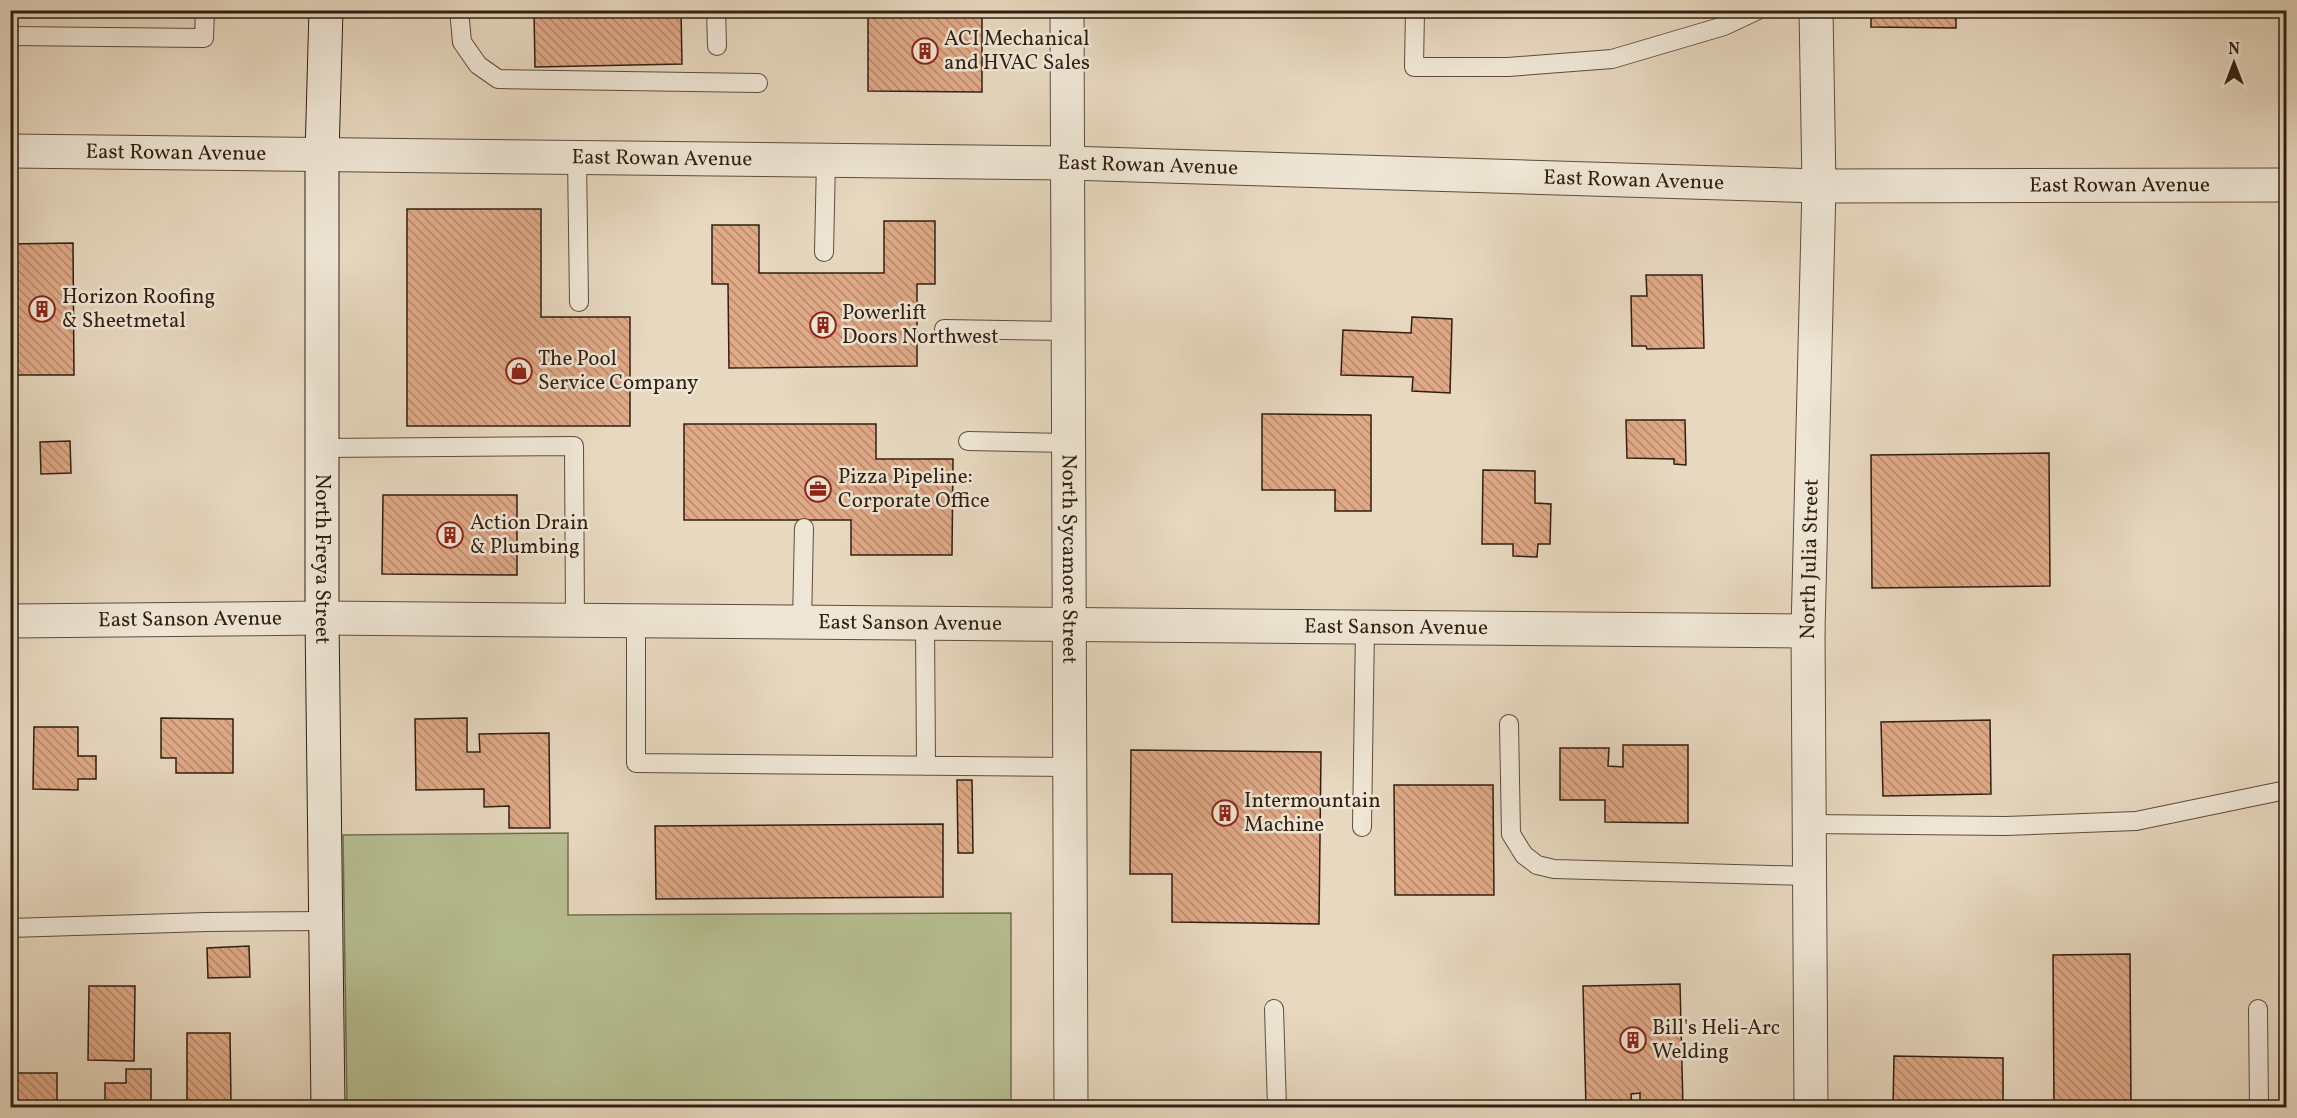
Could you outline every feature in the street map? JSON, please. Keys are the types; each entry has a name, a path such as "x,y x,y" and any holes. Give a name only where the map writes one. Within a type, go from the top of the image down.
{"street":[{"name":"North Freya Street","path":"326,10 322,155 322,618 328,1107"},
{"name":"North Sycamore Street","path":"1067,10 1071,1107"},
{"name":"North Julia Street","path":"1811,1107 1808,631 1820,186 1816,10"},
{"name":"East Rowan Avenue","path":"10,151 1068,163 1820,186 2286,185"},
{"name":"East Sanson Avenue","path":"10,621 322,618 1808,631"}],"lane":[{"path":"10,36 204,38 205,10"},
{"path":"459,10 462,42 478,65 498,79 758,83"},
{"path":"716,10 717,46"},
{"path":"1415,10 1414,67 1508,67 1612,59 1724,26 1758,10"},
{"path":"577,158 579,302"},
{"path":"824,252 826,160"},
{"path":"944,329 1068,331"},
{"path":"968,441 1068,443"},
{"path":"322,448 573,446 575,620"},
{"path":"802,622 804,528"},
{"path":"636,621 636,763 1069,767"},
{"path":"925,623 926,766"},
{"path":"1362,827 1365,627"},
{"path":"1509,724 1511,834 1524,855 1538,865 1554,869 1810,876"},
{"path":"1810,824 2005,826 2136,821 2286,790"},
{"path":"10,928 326,921"},
{"path":"2258,1009 2259,1107"},
{"path":"1274,1010 1277,1107"}],"green space":[{"path":"568,833 568,915 1011,913 1011,1107 347,1107 343,835"}],"building":[{"path":"534,10 681,10 682,64 535,67"},
{"name":"ACI Mechanical and HVAC Sales","path":"868,10 982,10 982,92 868,91"},
{"path":"1871,10 1956,10 1956,28 1871,27"},
{"name":"The Pool Service Company","path":"407,209 541,209 541,317 630,317 630,426 407,426"},
{"name":"Powerlift Doors Northwest","path":"884,221 935,221 935,284 917,284 917,366 729,368 728,284 712,284 712,225 759,225 759,273 884,273"},
{"name":"Horizon Roofing & Sheetmetal","path":"73,243 74,375 10,375 10,244"},
{"path":"1646,275 1702,275 1704,348 1647,349 1646,346 1632,346 1631,296 1647,296"},
{"path":"1412,317 1452,319 1450,393 1412,391 1413,377 1341,375 1343,330 1411,333"},
{"path":"1262,414 1371,415 1371,511 1335,511 1335,490 1262,490"},
{"path":"1626,420 1685,420 1686,465 1674,464 1674,459 1627,458"},
{"name":"Pizza Pipeline: Corporate Office","path":"684,424 876,424 876,459 953,459 952,555 851,555 851,520 684,520"},
{"path":"70,441 71,473 41,474 40,442"},
{"path":"2049,453 2050,586 1872,588 1871,455"},
{"path":"1483,470 1535,471 1535,503 1551,504 1550,544 1538,544 1537,557 1513,556 1513,544 1482,544"},
{"name":"Action Drain & Plumbing","path":"383,495 517,495 517,575 382,574"},
{"path":"161,718 233,719 233,773 176,773 176,758 161,758"},
{"path":"467,718 467,752 480,752 479,734 549,733 550,828 509,828 509,806 484,807 484,789 416,790 415,719"},
{"path":"1990,720 1991,794 1883,796 1881,722"},
{"path":"34,727 78,727 78,756 96,756 96,779 78,779 78,790 33,789"},
{"path":"1623,745 1688,745 1688,823 1605,822 1605,800 1560,800 1560,748 1609,748 1608,766 1623,767"},
{"name":"Intermountain Machine","path":"1131,750 1321,752 1319,924 1172,922 1172,874 1130,874"},
{"path":"957,780 972,780 973,853 958,853"},
{"path":"1394,785 1493,785 1494,895 1395,895"},
{"path":"943,824 943,897 656,899 655,826"},
{"path":"249,946 250,977 208,978 207,948"},
{"path":"2130,954 2131,1108 2054,1108 2053,955"},
{"name":"Bill's Heli-Arc Welding","path":"1680,984 1683,1108 1640,1108 1640,1093 1631,1094 1632,1108 1586,1108 1583,986"},
{"path":"89,986 135,986 134,1061 88,1060"},
{"path":"187,1033 230,1033 231,1102 234,1102 234,1108 187,1108"},
{"path":"1894,1056 2003,1058 2003,1108 1893,1108"},
{"path":"126,1069 151,1069 151,1108 105,1108 105,1083 126,1083"},
{"path":"13,1073 57,1073 57,1108 13,1108"}],"place":[{"name":"ACI Mechanical and HVAC Sales","path":"925,51"},
{"name":"Horizon Roofing & Sheetmetal","path":"42,309"},
{"name":"Powerlift Doors Northwest","path":"823,325"},
{"name":"The Pool Service Company","path":"519,371"},
{"name":"Pizza Pipeline: Corporate Office","path":"818,489"},
{"name":"Action Drain & Plumbing","path":"450,535"},
{"name":"Intermountain Machine","path":"1225,813"},
{"name":"Bill's Heli-Arc Welding","path":"1633,1040"}]}
